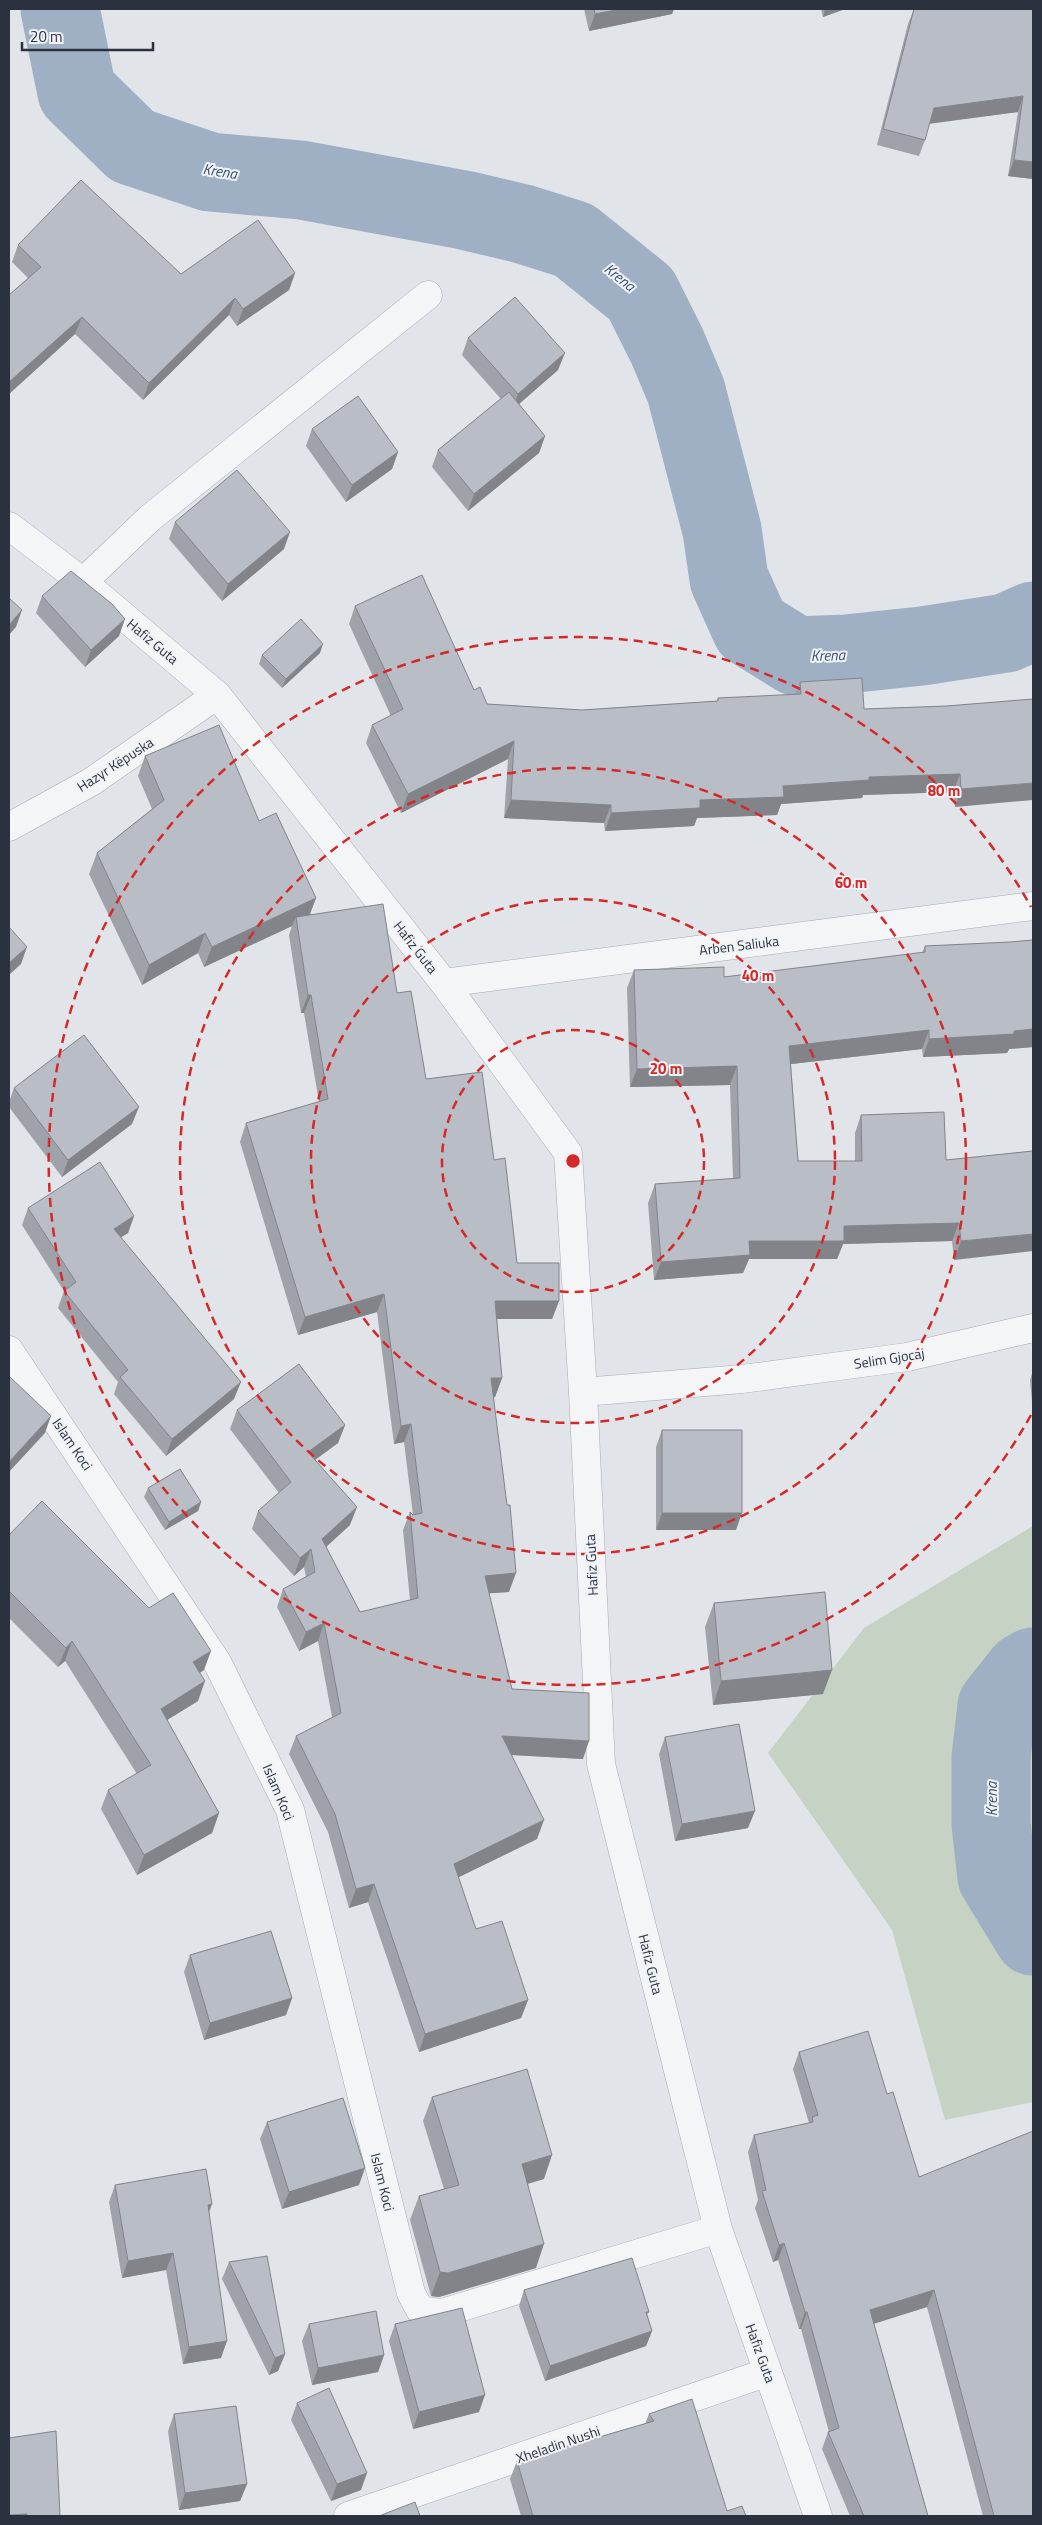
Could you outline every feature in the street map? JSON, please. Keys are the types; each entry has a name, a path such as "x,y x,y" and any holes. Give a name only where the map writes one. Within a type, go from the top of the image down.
{"street":[{"path":"83,582 150,518 428,295"},
{"name":"Hafiz Guta","path":"9,526 83,582 217,695 444,983 568,1153 583,1392 601,1764 718,2229 818,2516"},
{"name":"Hazyr Këpuska","path":"9,827 91,782 217,695"},
{"name":"Arben Saliuka","path":"444,983 1033,906"},
{"name":"Selim Gjocaj","path":"583,1392 742,1379 906,1357 1033,1328"},
{"name":"Islam Koci","path":"9,1350 217,1662 290,1810 411,2293 420,2310 442,2313 718,2229"},
{"name":"Xheladin Nushi","path":"348,2516 768,2372"}],"green space":[{"path":"1033,1526 1033,2102 945,2120 892,1930 768,1753 864,1628"}],"building":[{"path":"594,9 621,9 595,14"},
{"path":"914,9 1033,9 1033,162 1014,160 1023,96 934,108 925,140 883,129"},
{"path":"81,180 181,274 258,220 295,273 243,309 235,298 149,383 82,317 9,382 9,295 41,267 18,245"},
{"path":"515,297 565,353 518,394 468,338"},
{"path":"509,392 545,436 474,494 438,450"},
{"path":"358,396 398,452 352,485 312,429"},
{"path":"237,470 290,532 228,584 175,522"},
{"path":"71,571 112,604 125,619 91,650 42,596"},
{"path":"422,575 474,690 480,687 487,704 582,710 718,701 718,698 801,694 800,682 862,678 864,709 947,706 1033,699 1033,783 961,789 960,774 869,777 869,780 783,786 784,797 700,800 700,808 611,813 611,805 511,800 514,741 408,794 372,725 403,709 355,606"},
{"path":"9,598 22,610 9,625"},
{"path":"301,619 323,644 286,679 262,655"},
{"path":"219,725 259,821 276,813 316,898 212,947 205,933 149,965 97,853 164,800 145,756"},
{"path":"383,904 397,993 411,991 426,1079 482,1072 494,1160 505,1158 517,1263 559,1263 559,1301 495,1301 502,1378 491,1378 507,1505 510,1505 516,1573 485,1576 512,1689 589,1693 589,1741 502,1736 544,1820 454,1864 476,1929 502,1921 528,2000 425,2034 374,1884 356,1889 335,1814 296,1736 341,1713 324,1623 306,1632 283,1589 315,1572 311,1549 300,1558 258,1511 291,1482 237,1410 299,1364 345,1425 308,1452 357,1507 322,1539 360,1612 418,1598 410,1512 413,1515 422,1513 411,1424 401,1426 384,1294 305,1317 246,1123 328,1099 311,995 308,995 296,917"},
{"path":"9,927 27,947 9,963"},
{"path":"1033,940 1033,1029 1014,1031 1014,1034 929,1039 929,1030 789,1046 798,1161 862,1161 861,1115 944,1112 946,1160 1033,1151 1033,1234 961,1241 959,1223 844,1226 844,1241 749,1241 750,1255 661,1262 655,1184 740,1178 737,1066 637,1069 634,970 724,967 724,977 925,952 925,946"},
{"path":"84,1035 139,1107 68,1160 14,1088"},
{"path":"100,1162 134,1216 114,1229 241,1382 172,1439 120,1377 128,1370 64,1291 76,1282 28,1208"},
{"path":"9,1376 51,1416 9,1462"},
{"path":"662,1430 742,1430 742,1513 662,1513"},
{"path":"180,1469 201,1502 169,1522 148,1488"},
{"path":"42,1501 149,1608 173,1593 211,1651 193,1662 205,1681 161,1709 219,1813 144,1855 108,1790 151,1765 72,1641 66,1648 9,1591 9,1535"},
{"path":"825,1592 832,1670 721,1681 714,1603"},
{"path":"739,1724 755,1811 682,1824 665,1737"},
{"path":"271,1931 292,1998 210,2023 190,1955"},
{"path":"868,2031 887,2094 893,2092 919,2177 1033,2131 1033,2516 994,2516 934,2290 870,2310 928,2516 864,2516 828,2432 839,2428 807,2312 805,2312 784,2243 779,2245 762,2191 766,2190 754,2135 813,2122 812,2117 818,2115 799,2052"},
{"path":"527,2069 552,2155 522,2164 544,2244 448,2273 440,2272 419,2196 459,2185 432,2097"},
{"path":"343,2098 365,2168 289,2192 267,2122"},
{"path":"206,2169 212,2204 208,2205 227,2341 189,2347 173,2253 128,2261 115,2185"},
{"path":"267,2256 285,2354 275,2358 229,2262"},
{"path":"632,2258 649,2312 646,2312 652,2331 550,2366 524,2290"},
{"path":"462,2308 485,2395 419,2412 395,2324"},
{"path":"376,2311 384,2355 318,2368 309,2324"},
{"path":"329,2388 367,2473 337,2484 297,2403"},
{"path":"692,2399 727,2511 742,2506 746,2516 533,2516 517,2461 654,2421 649,2414"},
{"path":"236,2406 247,2484 185,2493 174,2414"},
{"path":"56,2431 60,2516 9,2515 9,2438"},
{"path":"415,2502 420,2516 379,2516"}],"waterway":[{"name":"Krena","path":"60,9 77,92 132,146 210,172 301,180 464,210 523,224 574,240 641,294 667,346 686,391 722,530 729,579 751,628 796,656 846,654 922,646 1006,633 1033,621"},
{"name":"Krena","path":"1033,1667 1024,1672 997,1706 991,1757 991,1824 997,1877 1033,1936"}]}
